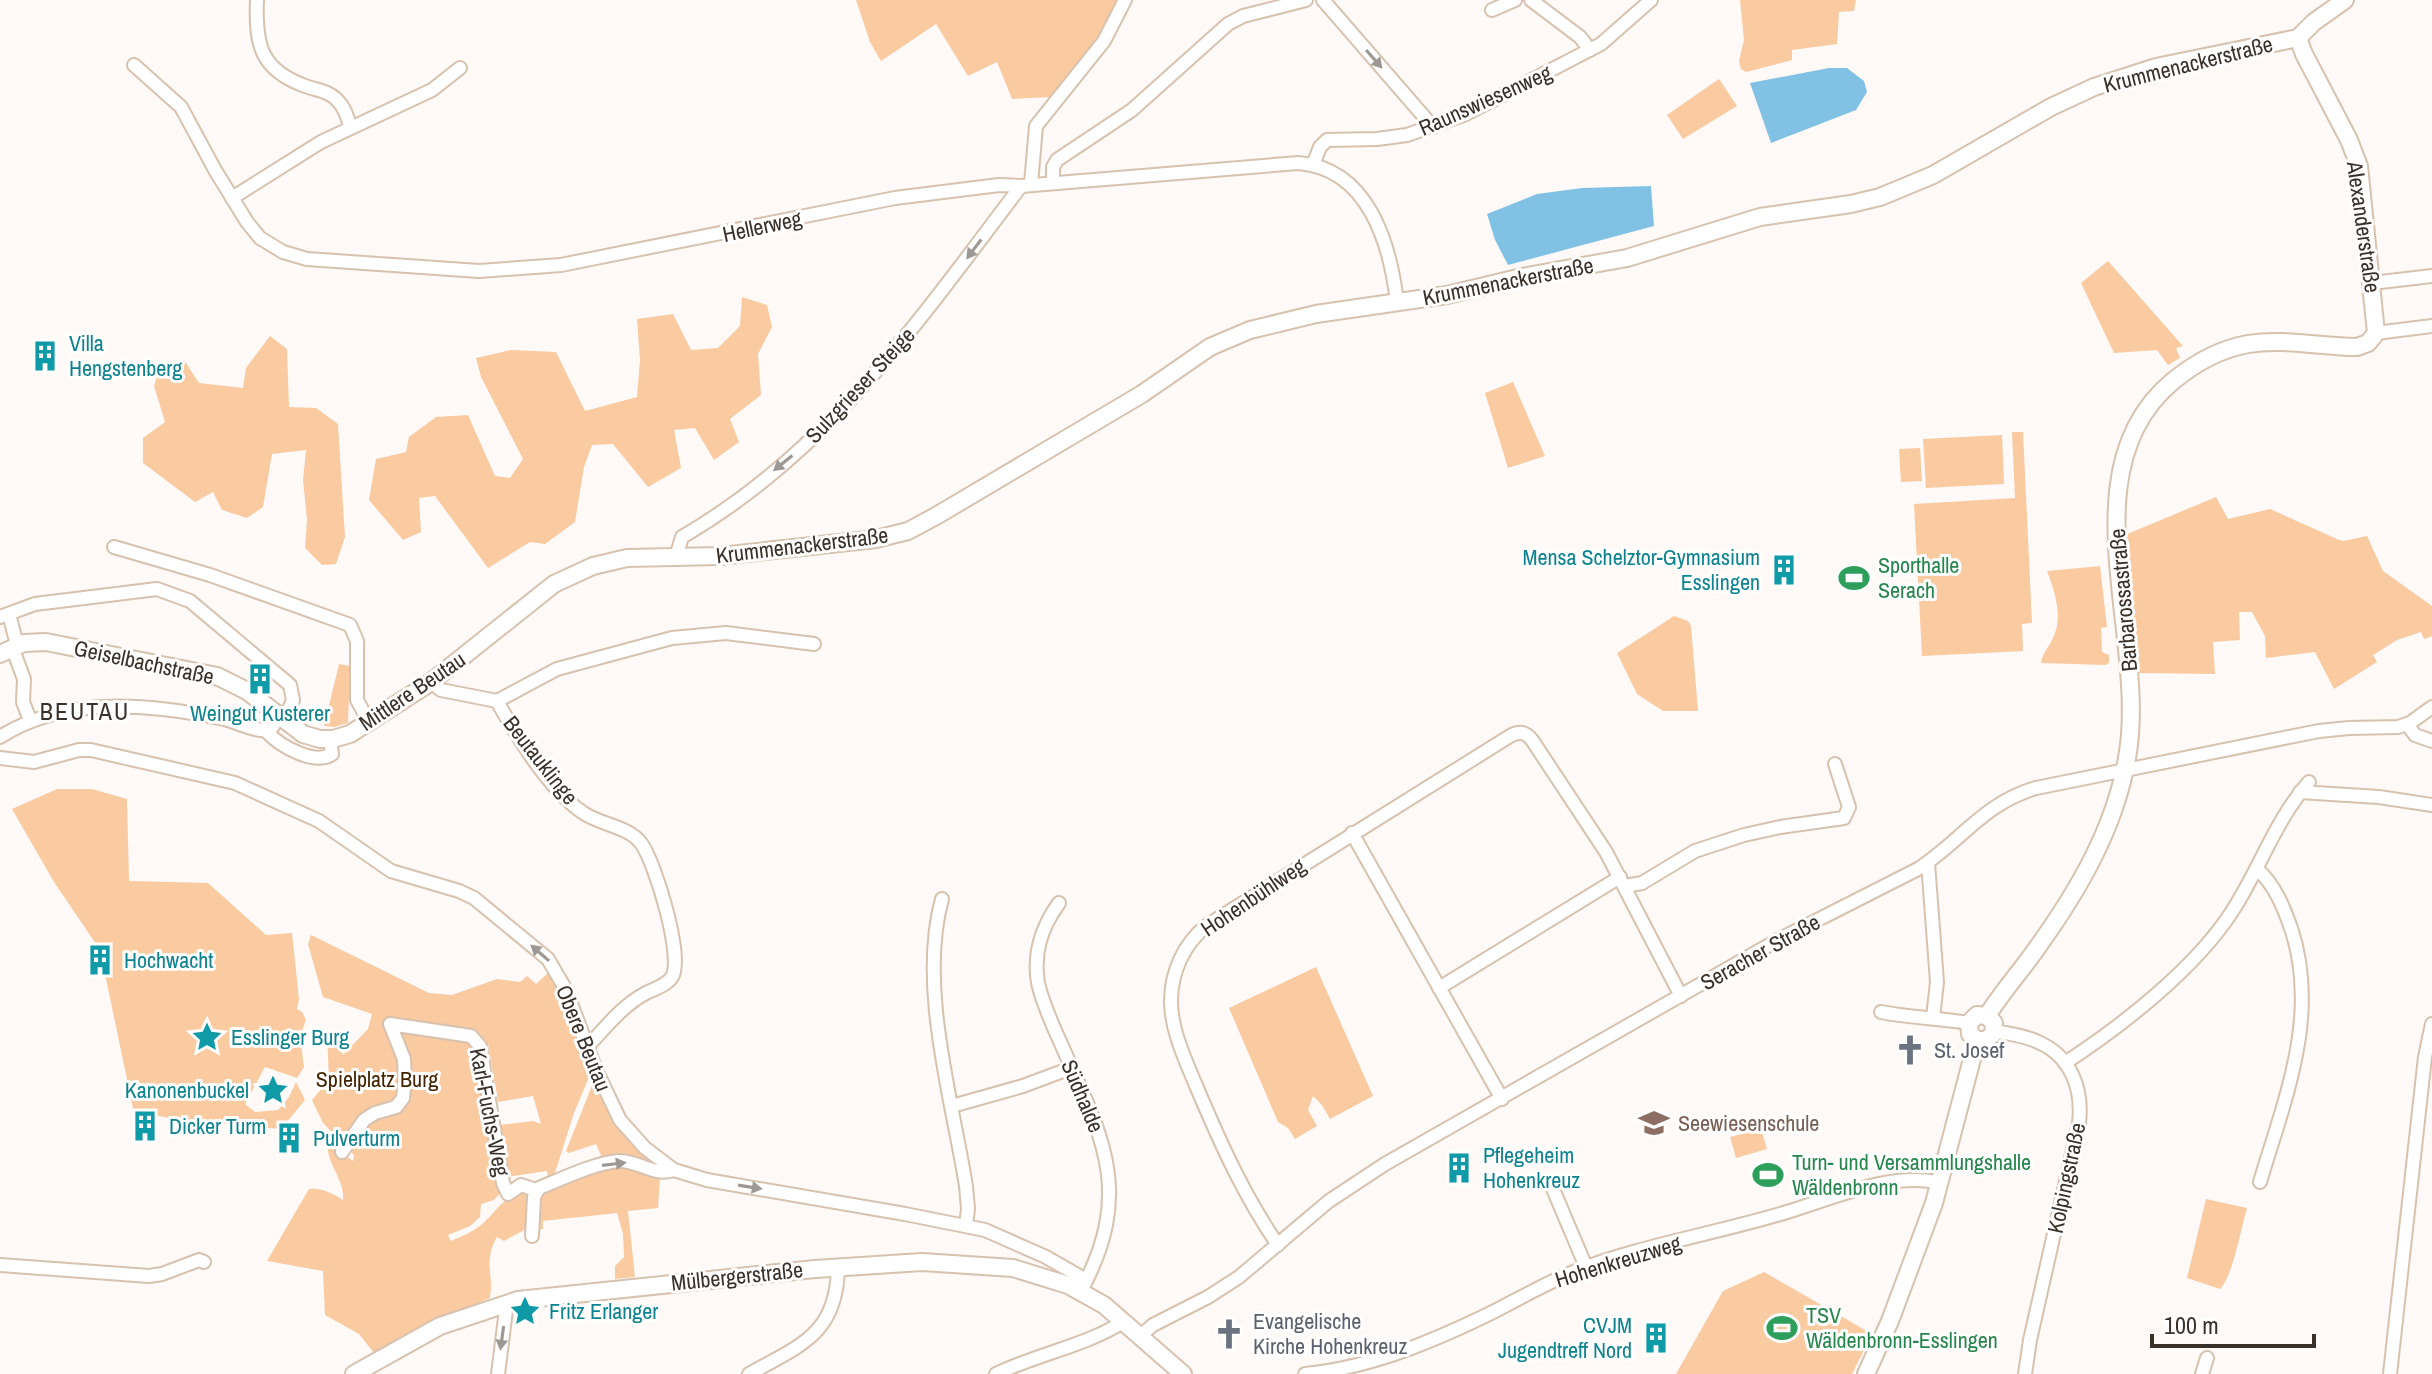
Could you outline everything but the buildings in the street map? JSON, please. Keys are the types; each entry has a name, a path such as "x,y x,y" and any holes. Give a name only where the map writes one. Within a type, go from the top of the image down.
{"main road":[{"name":"Krummenackerstraße","path":"676,557 720,556 899,534 936,516 1142,394 1219,342 1274,323 1335,310 1447,295 1522,277 1627,258 1760,217 1880,197 1933,175 2041,112 2094,87 2156,67 2298,38 2345,0"},
{"name":"Alexanderstraße","path":"2298,38 2357,160 2376,333"},
{"name":"Barbarossastraße","path":"1977,1040 1989,1039 1991,1024 2088,867 2108,826 2125,770 2130,740 2130,671 2116,511 2124,460 2142,416 2164,388 2181,374 2229,349 2280,341 2357,347 2368,343 2376,333"},
{"name":"Mittlere Beutau","path":"330,740 350,734 431,682 560,580 617,559 676,557"},
{"name":"Geiselbachstraße","path":"10,649 39,642 55,643 198,670 236,684 281,719"},
{"path":"281,719 308,736 330,740"},
{"path":"1866,1374 1905,1283 1940,1183 1977,1040 1970,1034 1969,1023 1977,1015 1991,1024"},
{"name":"Mülbergerstraße","path":"361,1372 440,1326 507,1302 539,1296 838,1267 922,1262 999,1267 1083,1286 1183,1374"}],"street":[{"path":"257,0 259,43 268,64 286,78 334,97 343,107 350,126"},
{"path":"1026,185 1034,128 1106,38 1125,0"},
{"path":"1053,182 1053,167 1057,160 1132,110 1228,24 1243,16 1306,0"},
{"path":"1323,0 1433,127"},
{"path":"1492,10 1515,0"},
{"path":"1531,0 1580,37 1590,50"},
{"name":"Raunswiesenweg","path":"1313,165 1318,150 1327,140 1384,138 1433,127 1478,108 1605,41 1651,0"},
{"name":"Hellerweg","path":"134,65 181,107 232,198 260,238 299,258 495,271 561,265 914,195 999,185 1269,164 1313,165 1346,181 1370,206 1384,242 1397,302"},
{"path":"232,198 350,126 422,96 460,68"},
{"name":"Sulzgrieser Steige","path":"676,557 682,537 721,514 795,454 869,382 1026,185"},
{"path":"2372,283 2432,276"},
{"path":"2376,333 2432,326"},
{"path":"114,547 202,572 350,625 357,641 357,700 369,722"},
{"path":"30,720 23,702 24,679 10,649 5,616 35,604 146,588 177,594 194,603 290,685 293,700 281,719 267,732"},
{"path":"497,701 557,669 672,638 726,633 814,644"},
{"name":"Beutauklinge","path":"431,682 441,690 497,701 523,744 570,801 596,821 634,836 647,852 660,882 672,941 673,974 668,981 627,1005 588,1046"},
{"path":"0,737 30,720 95,709 147,706 227,720 267,732 290,748 320,759 332,754 330,740"},
{"path":"2432,707 2407,724 2413,734 2432,741"},
{"name":"Seracher Straße","path":"1139,1337 1153,1325 1228,1285 1351,1185 1791,933 1928,863 1972,823 2004,800 2036,788 2319,731 2390,728 2407,724"},
{"name":"Hohenbühlweg","path":"1278,1245 1232,1167 1189,1070 1172,1015 1173,981 1186,948 1206,926 1352,833 1510,736 1520,733 1532,740 1623,882"},
{"name":"Obere Beutau","path":"0,758 29,762 91,750 232,782 307,816 391,871 467,894 541,953 554,968 566,990 610,1103 627,1130 674,1170 707,1180 966,1225 1013,1241 1079,1274 1083,1286"},
{"path":"1439,988 1623,882 1642,883 1702,849 1768,829 1841,820 1848,814 1849,807 1835,764"},
{"path":"1991,1024 2038,1042 2065,1063 2160,991 2221,928 2304,787 2432,805"},
{"path":"1352,833 1502,1099"},
{"path":"1928,863 1937,982 1933,1018"},
{"path":"2257,869 2272,886 2292,933 2300,962 2303,1003 2296,1061 2260,1182"},
{"path":"1623,882 1681,996"},
{"path":"942,899 937,1030 968,1195 966,1225"},
{"name":"Südhalde","path":"1059,903 1042,932 1036,969 1043,999 1102,1142 1111,1193 1103,1243 1083,1286"},
{"path":"1881,1012 1969,1023"},
{"name":"Karl-Fuchs-Weg","path":"342,1152 364,1120 396,1107 403,1098 404,1059 390,1024 471,1036 480,1046 501,1180 508,1194 521,1185 536,1190"},
{"path":"2390,1374 2425,1057 2432,1024"},
{"name":"Kolpingstraße","path":"2025,1374 2079,1123 2076,1080 2065,1063"},
{"path":"952,1106 1023,1086 1071,1068"},
{"path":"532,1236 536,1190 616,1161 630,1162 661,1173 674,1170"},
{"name":"Hohenkreuzweg","path":"1305,1374 1351,1368 1412,1346 1478,1319 1586,1267 1747,1225 1892,1182 1921,1179 1940,1183"},
{"path":"1553,1189 1586,1267"},
{"path":"0,1265 149,1276 199,1260 204,1262"},
{"path":"749,1374 805,1343 818,1332 835,1301 838,1267"},
{"path":"498,1374 507,1302"},
{"path":"996,1374 1105,1333 1123,1322"},
{"path":"2202,1374 2207,1358"}],"green space":[{"path":"856,0 1121,0 1109,25 1052,97 1012,99 997,62 968,76 936,24 881,61 870,42"},
{"path":"1740,0 1856,0 1854,11 1839,12 1837,44 1792,50 1792,60 1746,72 1741,69 1739,61 1744,40"},
{"path":"1719,79 1737,106 1683,139 1667,115"},
{"path":"2108,261 2183,346 2176,348 2180,358 2168,365 2157,350 2114,353 2081,283"},
{"path":"742,297 767,305 772,327 758,354 761,395 730,419 739,442 714,460 695,428 674,430 681,468 648,487 613,444 592,445 584,467 575,522 545,544 530,542 488,568 435,496 419,498 421,532 403,540 369,500 376,459 406,452 409,437 436,417 468,415 495,476 510,478 523,459 481,377 476,358 511,350 556,352 585,411 637,397 640,360 637,319 673,314 691,350 718,348 740,326"},
{"path":"270,336 287,349 289,407 316,408 338,424 345,537 336,564 322,565 305,548 307,520 303,480 306,450 272,454 263,507 247,518 222,510 213,492 195,502 143,463 143,438 165,422 154,386 161,364 184,360 199,383 243,388 246,368"},
{"path":"1513,382 1545,456 1508,468 1485,393"},
{"path":"2012,432 2023,432 2032,623 2022,624 2023,651 1922,656 1914,504 2015,498"},
{"path":"2002,435 2004,484 1926,488 1923,439"},
{"path":"1920,448 1922,481 1901,482 1899,449"},
{"path":"2216,497 2228,519 2270,509 2343,541 2367,536 2383,571 2432,606 2432,636 2424,639 2421,632 2397,640 2373,655 2377,662 2334,689 2315,652 2266,658 2265,636 2252,612 2239,612 2240,640 2213,642 2215,674 2139,673 2125,535"},
{"path":"2100,566 2107,627 2101,628 2102,652 2109,655 2109,663 2041,663 2056,632 2058,614 2047,571"},
{"path":"1674,616 1688,621 1691,626 1698,711 1663,711 1637,694 1617,653"},
{"path":"339,664 350,666 348,723 324,726"},
{"path":"57,789 92,789 127,799 129,881 208,883 266,935 292,933 299,999 297,1009 306,1020 300,1036 304,1067 297,1078 265,1067 245,1104 255,1112 278,1110 296,1082 305,1100 281,1129 178,1120 159,1116 146,1108 134,1113 100,950 54,882 12,809"},
{"name":"Spielplatz Burg","path":"311,935 429,993 452,995 497,979 520,982 527,976 536,984 550,971 558,982 592,1070 574,1113 553,1179 548,1178 547,1171 507,1177 499,1125 533,1121 541,1124 533,1096 498,1102 488,1044 477,1045 501,1192 494,1200 481,1204 480,1217 470,1226 448,1235 451,1241 470,1232 508,1198 521,1193 528,1193 530,1198 528,1228 504,1241 497,1237 490,1261 490,1298 421,1327 374,1353 359,1334 325,1315 323,1271 267,1261 309,1189 323,1190 343,1200 341,1185 329,1157 328,1142 353,1161 354,1155 323,1123 312,1100 329,1080 327,1034 336,1037 343,1055 368,1029 372,1014 323,997 308,944"},
{"path":"1316,967 1373,1096 1330,1119 1313,1096 1308,1110 1317,1126 1295,1139 1288,1128 1278,1122 1229,1008"},
{"path":"595,1078 659,1165 658,1208 628,1211 635,1277 615,1279 615,1266 624,1257 623,1234 617,1213 543,1221 543,1229 537,1229 537,1204 541,1195 603,1160 596,1144 569,1153 566,1151"},
{"path":"1761,1129 1767,1149 1736,1158 1730,1137"},
{"path":"2206,1199 2247,1208 2233,1263 2220,1289 2187,1278"},
{"name":"TSV Wäldenbronn-Esslingen","path":"1764,1272 1872,1334 1852,1374 1676,1374 1723,1291"}],"water":[{"path":"1829,68 1847,68 1864,81 1867,92 1856,110 1771,143 1750,83"},
{"path":"1651,186 1654,226 1508,265 1495,240 1487,214 1537,194 1582,188"}],"place":[{"name":"Villa Hengstenberg","path":"45,356"},
{"name":"Mensa Schelztor-Gymnasium Esslingen","path":"1784,570"},
{"name":"Sporthalle Serach","path":"1854,578"},
{"name":"Weingut Kusterer","path":"260,679"},
{"name":"Hochwacht","path":"100,960"},
{"name":"Esslinger Burg","path":"207,1037"},
{"name":"St. Josef","path":"1910,1050"},
{"name":"Kanonenbuckel","path":"273,1090"},
{"name":"Seewiesenschule","path":"1654,1123"},
{"name":"Dicker Turm","path":"145,1126"},
{"name":"Pulverturm","path":"289,1138"},
{"name":"Pflegeheim Hohenkreuz","path":"1459,1168"},
{"name":"Turn- und Versammlungshalle Wäldenbronn","path":"1768,1175"},
{"name":"Fritz Erlanger","path":"525,1311"},
{"name":"TSV Wäldenbronn-Esslingen","path":"1782,1328"},
{"name":"Evangelische Kirche Hohenkreuz","path":"1229,1334"},
{"name":"CVJM Jugendtreff Nord","path":"1656,1338"}],"district":[{"name":"BEUTAU","path":"85,712"}]}
